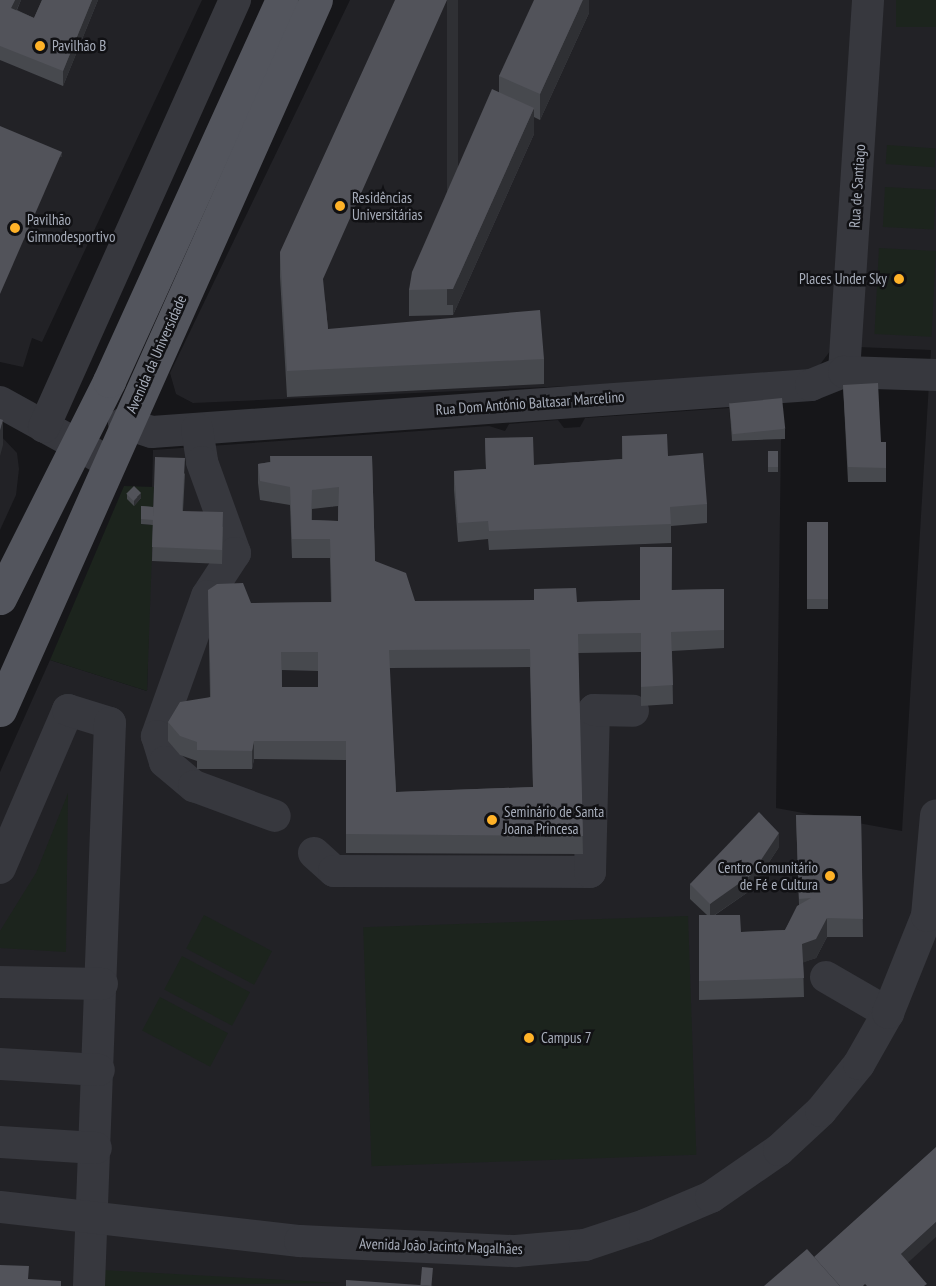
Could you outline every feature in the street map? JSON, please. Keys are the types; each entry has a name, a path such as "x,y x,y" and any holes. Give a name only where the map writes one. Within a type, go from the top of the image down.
{"main road":[{"name":"Avenida da Universidade","path":"0,598 78,447 282,0"},
{"name":"Avenida da Universidade","path":"0,710 107,461 316,0"}],"street":[{"path":"44,427 235,0"},
{"name":"Rua de Santiago","path":"844,372 868,0"},
{"name":"Rua Dom António Baltasar Marcelino","path":"124,423 152,432 811,384 844,372 936,375"},
{"path":"0,402 107,461"},
{"path":"197,429 202,462 235,553 207,596 158,736 165,762 194,786 275,816"},
{"path":"0,868 68,710 110,723 94,1220 89,1286"},
{"path":"314,854 334,871 590,872 594,710 633,711"},
{"name":"Avenida João Jacinto Magalhães","path":"0,1207 64,1211 94,1220 300,1241 516,1251 585,1245 711,1197 779,1150 852,1072 888,1012 927,916 936,815"},
{"path":"826,977 888,1012"},
{"path":"0,982 102,984"},
{"path":"0,1064 99,1070"},
{"path":"0,1142 96,1148"},
{"name":"Avenida João Jacinto Magalhães","path":"0,1227 63,1230 94,1220"}],"shaded area":[{"path":"0,0 202,0 42,342 32,338 23,367 0,362"},
{"path":"350,0 936,0 936,1286 0,1286 0,772 50,660 147,691 153,450 489,426 505,431 509,424 558,420 564,428 580,427 585,418 729,408 732,441 781,439 776,808 902,831 931,350 834,346 818,367 793,376 193,403 176,394 170,373"},
{"path":"896,0 936,0 936,27 896,27"},
{"path":"887,145 936,148 935,167 886,164"},
{"path":"885,187 936,190 934,230 883,227"},
{"path":"879,248 936,251 931,337 874,334"},
{"path":"0,435 17,453 19,469 16,495 0,530"},
{"path":"124,486 154,487 153,512 141,524 153,525 147,691 50,660"},
{"path":"68,793 66,952 0,948 0,931 36,873"},
{"path":"204,915 272,951 254,985 186,949"},
{"name":"Campus 7","path":"688,916 696,1155 372,1166 363,927"},
{"path":"182,956 250,992 232,1026 164,990"},
{"path":"160,997 228,1033 210,1067 142,1031"},
{"path":"102,1270 339,1283 101,1286"}],"building":[{"name":"Pavilhão B","path":"0,0 15,0 11,8 34,18 42,0 92,0 63,71 0,46"},
{"name":"Residências Universitárias","path":"395,0 447,0 323,279 328,329 540,310 544,359 287,371 280,252"},
{"path":"534,0 583,0 540,94 499,76"},
{"name":"Residências Universitárias","path":"492,89 534,108 453,289 409,290 412,272"},
{"name":"Pavilhão Gimnodesportivo","path":"0,126 62,152 0,294"},
{"path":"878,383 881,442 886,442 886,468 848,467 843,385"},
{"path":"782,398 785,429 733,434 729,404"},
{"path":"667,434 668,456 703,453 707,504 670,507 671,524 489,531 488,521 458,523 454,471 486,469 485,438 533,437 534,465 623,459 622,436"},
{"path":"768,451 778,451 778,467 768,467"},
{"path":"270,456 372,456 375,561 406,573 415,601 534,600 534,589 576,588 577,602 640,600 640,547 672,547 671,590 724,589 724,630 671,632 673,685 641,687 641,633 578,634 583,836 346,834 346,741 254,741 252,751 197,750 197,742 180,736 168,722 180,702 211,697 208,590 217,584 243,583 251,603 332,602 330,539 292,539 290,487 260,481 258,464 271,462","holes":["339,487 338,521 311,520 312,490","530,649 533,787 396,792 389,650","281,652 318,652 318,687 282,687"]},
{"path":"155,457 185,458 182,511 223,512 222,550 152,547"},
{"path":"134,486 141,493 133,501 126,494"},
{"path":"141,506 153,507 153,520 141,519"},
{"path":"807,522 828,522 828,599 807,599"},
{"name":"Centro Comunitário de Fé e Cultura","path":"759,812 779,833 751,875 710,904 690,884"},
{"name":"Centro Comunitário de Fé e Cultura","path":"796,815 861,816 863,919 827,918 816,939 802,944 804,978 699,981 699,915 740,915 741,932 785,930 797,906 811,898 799,899"},
{"path":"936,1147 936,1222 901,1254 927,1284 924,1286 867,1286 865,1284 863,1286 840,1286 814,1257"},
{"path":"807,1249 840,1286 764,1286"},
{"path":"0,1265 29,1266 28,1279 61,1281 61,1286 0,1286"},
{"path":"422,1267 433,1268 431,1286 420,1285"},
{"path":"346,1280 434,1286 346,1286"}],"place":[{"name":"Pavilhão B","path":"40,46"},
{"name":"Residências Universitárias","path":"340,206"},
{"name":"Pavilhão Gimnodesportivo","path":"15,228"},
{"name":"Places Under Sky","path":"899,279"},
{"name":"Seminário de Santa Joana Princesa","path":"492,820"},
{"name":"Centro Comunitário de Fé e Cultura","path":"830,876"},
{"name":"Campus 7","path":"529,1038"}]}
